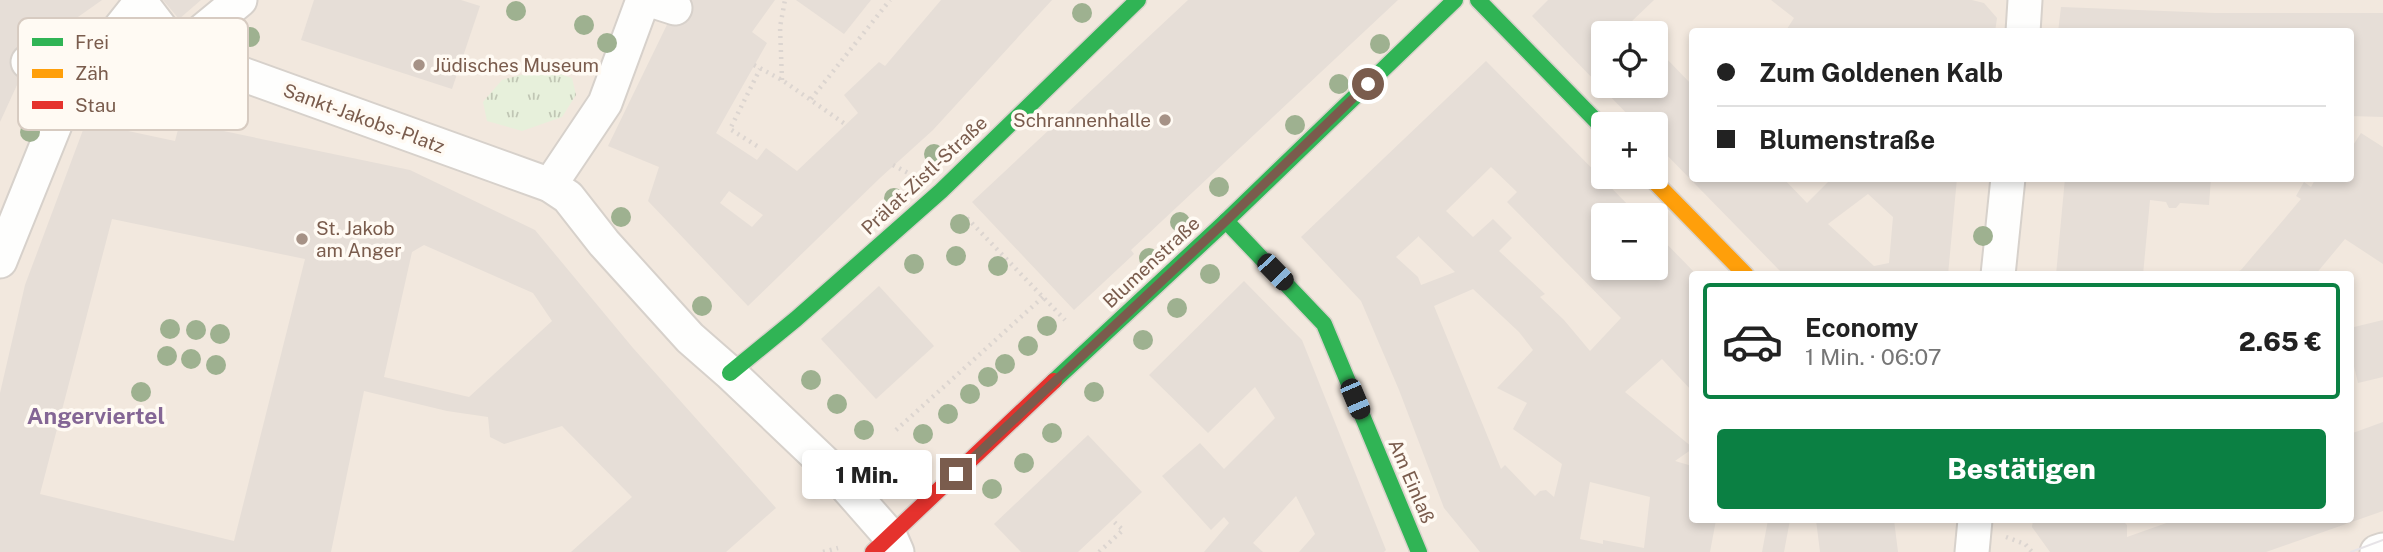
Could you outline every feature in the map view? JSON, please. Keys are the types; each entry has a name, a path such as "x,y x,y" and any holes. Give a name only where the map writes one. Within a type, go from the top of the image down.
{"street":[{"path":"218,18 240,0"},
{"path":"643,0 605,103 559,191 690,338 832,470 887,547 925,552"},
{"name":"Prälat-Zistl-Straße","path":"730,373 796,319 941,191 1138,0"},
{"name":"Blumenstraße","path":"887,547 1091,346 1226,221 1455,0"},
{"path":"1478,0 1591,116"},
{"path":"2022,28 2025,0"},
{"path":"127,18 139,2 152,18"},
{"name":"Sankt-Jakobs-Platz","path":"248,77 559,191"},
{"path":"0,261 55,130"},
{"path":"1998,271 2008,182"},
{"path":"1662,189 1742,271"},
{"name":"Am Einlaß","path":"1226,221 1324,324 1419,552"},
{"path":"1972,552 1975,523"},
{"path":"2376,552 2383,550"}],"path":[{"path":"782,80 780,27 785,0"},
{"path":"811,99 890,0"},
{"path":"754,65 782,80 845,124"},
{"path":"757,146 730,129 760,69"},
{"path":"941,191 1091,346"},
{"path":"897,430 1043,297"},
{"path":"1099,552 1123,530 1112,520"},
{"path":"2025,544 2032,552"}],"shaded area":[{"path":"0,0 2383,0 2383,552 0,552"}],"green space":[{"path":"543,69 572,78 576,95 562,117 522,131 487,121 483,102 502,80"}],"building":[{"path":"0,0 102,0 76,18 18,18 18,83 0,122"},
{"path":"163,0 201,0 180,18"},
{"name":"Jüdisches Museum","path":"314,0 461,0 480,6 452,89 301,40"},
{"path":"679,0 775,0 752,32 767,43 716,133 757,160 766,148 797,171 858,113 844,95 879,62 885,66 941,0 1052,0 933,130 748,306 648,201 659,167 608,146","holes":["729,191 763,215 752,227 720,203"]},
{"path":"796,0 871,0 844,34"},
{"name":"Schrannenhalle","path":"1188,0 1398,0 1131,250 1134,254 1074,310 972,202"},
{"path":"1548,0 1654,0 1632,21 1591,21 1591,77 1532,16"},
{"path":"1771,0 1972,0 1984,3 1997,18 1996,28 1788,28 1794,18"},
{"path":"2061,7 2215,13 2383,13 2383,117 2354,116 2354,28 2058,28"},
{"path":"1668,60 1689,82 1689,178 1668,156 1668,112 1625,112 1612,98 1668,98"},
{"path":"1486,61 1591,167 1591,189 1612,189 1626,203 1591,203 1591,280 1668,280 1668,245 1693,271 1689,271 1689,388 1662,359 1625,392 1689,445 1689,451 1675,461 1689,465 1689,523 1715,523 1710,552 1480,552 1444,508 1399,390 1361,301 1301,237","holes":["1491,167 1517,192 1507,202 1621,318 1590,351 1540,297 1545,294 1499,251 1512,238 1493,219 1473,237 1446,211","1419,237 1455,272 1421,285 1418,277 1396,257","1473,289 1519,332 1533,350 1497,388 1527,403 1513,429 1562,464 1554,497 1546,490 1535,496 1505,465 1501,469 1434,306","1590,482 1650,497 1644,548 1603,540 1603,544 1580,539"]},
{"path":"83,130 123,130 175,141 178,130 218,130 410,170 535,230 633,348 776,508 726,552 571,552 632,497 562,426 504,444 490,437 488,417 447,411 364,391 331,552 0,552 0,393 25,285","holes":["112,219 305,259 234,541 40,494","424,245 533,293 552,321 469,397 384,377 412,252"]},
{"path":"2361,133 2383,147 2383,264 2345,239 2318,271 2239,271 2301,199 2296,196 2304,182 2311,187 2314,182 2354,182 2354,144"},
{"path":"1693,182 1787,182 1807,203 1828,182 1957,182 1948,271 1780,271","holes":["1868,194 1893,217 1889,263 1874,266 1828,224"]},
{"path":"2065,182 2211,182 2209,205 2180,203 2176,208 2169,208 2166,202 2150,200 2143,271 2056,271"},
{"path":"1244,281 1302,340 1386,550 1384,552 1299,552 1315,534 1296,496 1253,543 1263,552 1204,552 1229,523 1224,517 1211,530 1162,476 1200,443 1224,469 1275,418 1255,387 1208,433 1149,375"},
{"path":"879,286 934,346 876,399 821,339"},
{"path":"2383,320 2383,377 2358,383 2354,366 2354,327"},
{"path":"2383,422 2383,511 2354,521 2354,433"},
{"path":"1088,435 1142,492 1078,552 1021,552 994,524"},
{"path":"1767,523 1789,523 1784,552 1762,552"},
{"path":"1816,523 1894,523 1898,552 1820,552"},
{"path":"2033,523 2125,523 2127,537 2167,523 2349,523 2266,552 2050,552 2032,527"}],"tram line":[{"path":"2351,552 2383,540"}],"traffic: fast":[{"path":"730,373 796,319 941,191 1138,0"},
{"path":"1054,381 1226,221 1455,0"},
{"path":"1478,0 1591,116"},
{"path":"1226,221 1324,324 1419,552"}],"traffic: slow":[{"path":"1662,189 1742,271"}],"traffic: jam":[{"path":"873,552 1054,381"}],"place":[{"name":"Jüdisches Museum","path":"419,65"},
{"name":"Schrannenhalle","path":"1165,120"},
{"name":"St. Jakob am Anger","path":"302,239"}],"district":[{"name":"Angerviertel","path":"96,416"}],"route":[{"path":"956,474 1368,84"}]}
